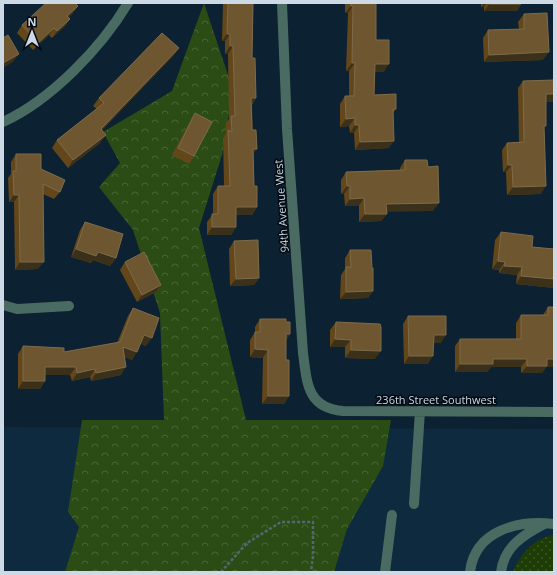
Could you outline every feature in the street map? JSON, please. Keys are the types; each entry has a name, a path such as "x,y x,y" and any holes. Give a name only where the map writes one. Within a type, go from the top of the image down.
{"street":[{"path":"3,122 24,112 67,77 116,24 128,3"},
{"name":"94th Avenue West","path":"282,3 287,129 303,353 308,388 319,404"},
{"path":"3,305 16,309 69,306"},
{"name":"236th Street Southwest","path":"319,404 331,410 343,411 554,412"},
{"path":"414,504 420,411"},
{"path":"385,572 392,515"},
{"path":"470,572 472,562 485,542 508,527 522,524 549,524"},
{"path":"501,572 506,554 515,542 549,524"}],"path":[{"path":"221,572 247,543 281,522 313,522 311,572"}],"shaded area":[{"path":"3,427 554,429 554,572 3,572"}],"green space":[{"path":"204,3 233,90 222,155 199,228 246,420 391,420 383,466 347,529 334,572 65,572 79,527 68,512 82,420 164,420 160,313 133,230 99,187 120,163 103,132 172,91"},
{"path":"554,535 554,572 513,572 524,553 534,543"}],"building":[{"path":"46,3 75,3 78,6 67,16 70,19 57,31 54,28 38,43 22,25"},
{"path":"228,3 253,3 252,58 255,58 256,98 251,98 252,130 256,130 257,149 253,149 254,186 257,186 257,207 236,207 236,227 212,227 212,214 218,214 218,186 230,186 228,130 232,132 231,116 235,116 233,46 230,46 230,34 227,34"},
{"path":"351,3 376,3 376,40 389,40 389,64 375,64 374,95 396,94 396,109 393,109 394,141 360,142 359,125 355,125 355,118 346,119 345,96 354,96 355,63 352,63 353,6 351,6"},
{"path":"521,3 521,4 489,4"},
{"path":"547,13 549,52 489,55 488,30 524,29 524,14"},
{"path":"162,33 179,48 101,129 106,135 73,160 57,140 104,103 99,98"},
{"path":"8,35 19,54 3,63 3,38"},
{"path":"554,80 554,94 546,94 546,126 544,126 546,186 513,187 512,165 508,165 507,143 524,142 523,81"},
{"path":"195,113 212,122 194,156 178,148"},
{"path":"16,154 41,154 41,169 65,180 60,192 43,184 44,262 20,262 19,195 14,195 13,171 16,171"},
{"path":"405,160 427,160 428,167 438,166 439,203 386,204 387,214 365,214 364,198 350,199 350,186 347,186 346,172 405,170"},
{"path":"85,222 123,234 116,258 98,252 96,256 76,249"},
{"path":"501,232 533,236 532,247 554,249 554,279 521,276 522,267 504,266 505,262 498,261"},
{"path":"258,240 259,278 236,279 234,241"},
{"path":"350,250 371,250 373,291 346,292 346,267 351,267"},
{"path":"144,252 161,285 142,295 125,262"},
{"path":"548,307 554,307 554,359 547,359 547,366 527,366 527,359 493,359 493,364 460,364 460,339 521,339 521,315 548,315"},
{"path":"133,308 159,318 152,338 144,335 137,352 123,347 126,367 96,373 95,369 77,373 76,367 45,367 45,381 23,381 23,346 64,348 64,352 120,342"},
{"path":"408,316 446,316 446,335 434,335 433,356 409,356"},
{"path":"260,319 286,319 286,322 290,322 290,334 286,334 286,360 289,360 289,396 268,396 268,350 255,349 255,332 260,332"},
{"path":"336,322 380,324 381,351 351,350 351,340 335,339"}]}
